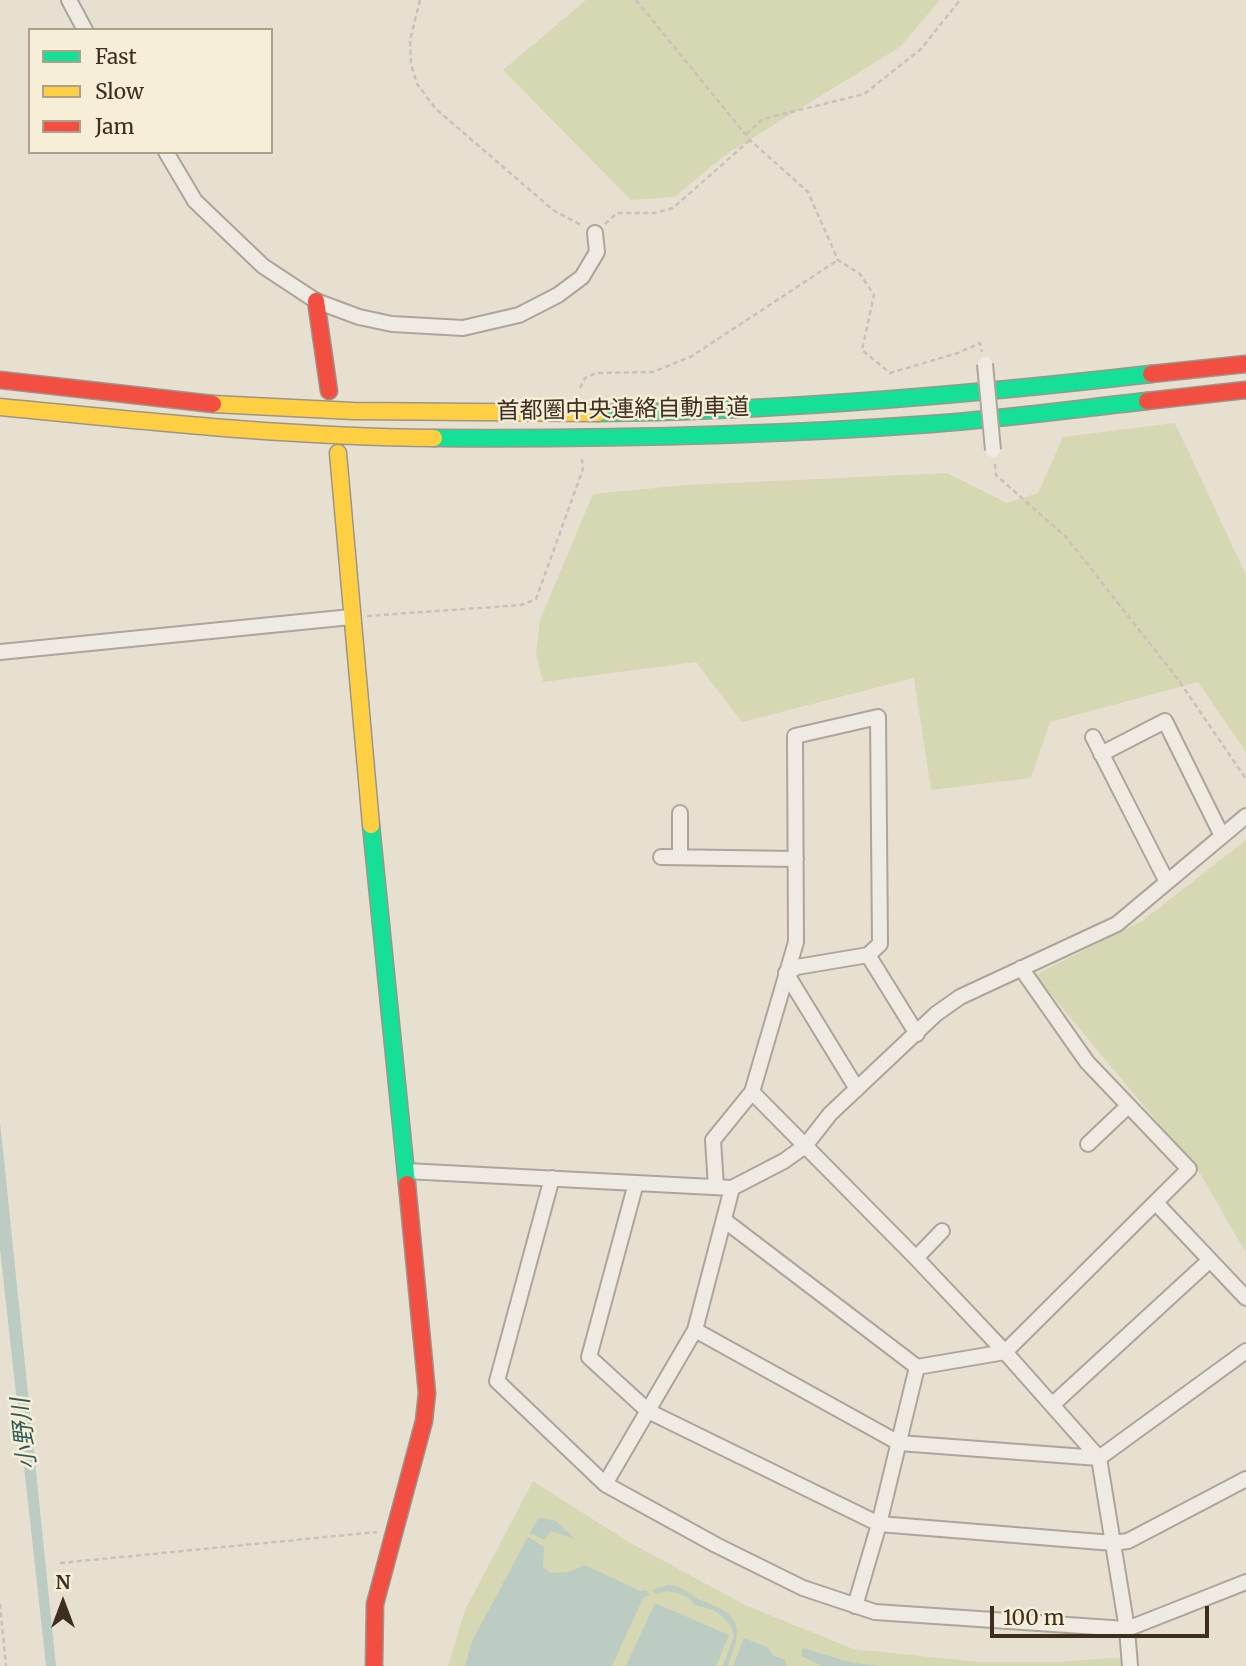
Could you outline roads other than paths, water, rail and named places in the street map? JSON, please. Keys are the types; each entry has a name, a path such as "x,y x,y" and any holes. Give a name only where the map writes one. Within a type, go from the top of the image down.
{"main road":[{"path":"316,301 329,391"},
{"name":"首都圏中央連絡自動車道","path":"0,380 129,396 266,408 441,413 626,412 803,405 937,396 1246,364"},
{"name":"首都圏中央連絡自動車道","path":"0,407 179,425 362,436 565,439 813,432 935,424 1246,390"},
{"path":"338,453 351,617 427,1393 425,1421 375,1604 374,1666"}],"street":[{"path":"68,0 84,28"},
{"path":"167,154 195,201 263,266 316,301 359,317 392,324 463,328 519,315 558,295 582,277 597,253 595,233"},
{"path":"985,364 993,450"},
{"path":"0,652 351,617"},
{"path":"716,1187 713,1140 752,1092 786,973 796,942 795,736 878,717 880,944 868,955 797,967 786,973"},
{"path":"1101,754 1165,721 1222,836"},
{"path":"1093,737 1167,882"},
{"path":"680,813 680,857"},
{"path":"406,1171 732,1188 784,1161 805,1146 830,1114 936,1014 960,997 1117,924 1246,816"},
{"path":"661,857 796,859"},
{"path":"868,955 917,1034"},
{"path":"724,1220 917,1367 1005,1352 1157,1204 1189,1169 1087,1062 1021,968"},
{"path":"786,973 857,1089"},
{"path":"752,1092 916,1258 1005,1352 1099,1458 1127,1629 1130,1666"},
{"path":"1088,1143 1128,1106"},
{"path":"552,1178 497,1381 605,1484 716,1545 803,1588 875,1612 1127,1629 1246,1582"},
{"path":"636,1183 589,1357 648,1411 879,1524 1113,1543 1128,1541 1246,1479"},
{"path":"605,1484 695,1330 732,1188"},
{"path":"1157,1204 1246,1298"},
{"path":"916,1258 942,1231"},
{"path":"1052,1405 1210,1260"},
{"path":"695,1330 899,1443 1099,1458 1246,1351"},
{"path":"855,1606 879,1524 917,1367"}],"water":[{"name":"小野川","path":"0,1122 56,1666 46,1666 0,1249"},
{"path":"538,1519 556,1521 575,1539 551,1531 544,1540 530,1533"},
{"path":"528,1537 544,1547 543,1567 550,1573 569,1572 584,1565 641,1591 646,1590 649,1595 643,1598 612,1666 465,1666 472,1641"},
{"path":"668,1585 682,1589 733,1619 737,1633 728,1666 723,1666 734,1636 731,1626 714,1610 695,1605 689,1598 666,1591 656,1594 652,1590"},
{"path":"655,1603 729,1635 716,1666 626,1666"},
{"path":"744,1638 767,1647 774,1656 785,1660 787,1666 733,1666"},
{"path":"803,1648 849,1662 879,1666 822,1666 801,1656"}]}
